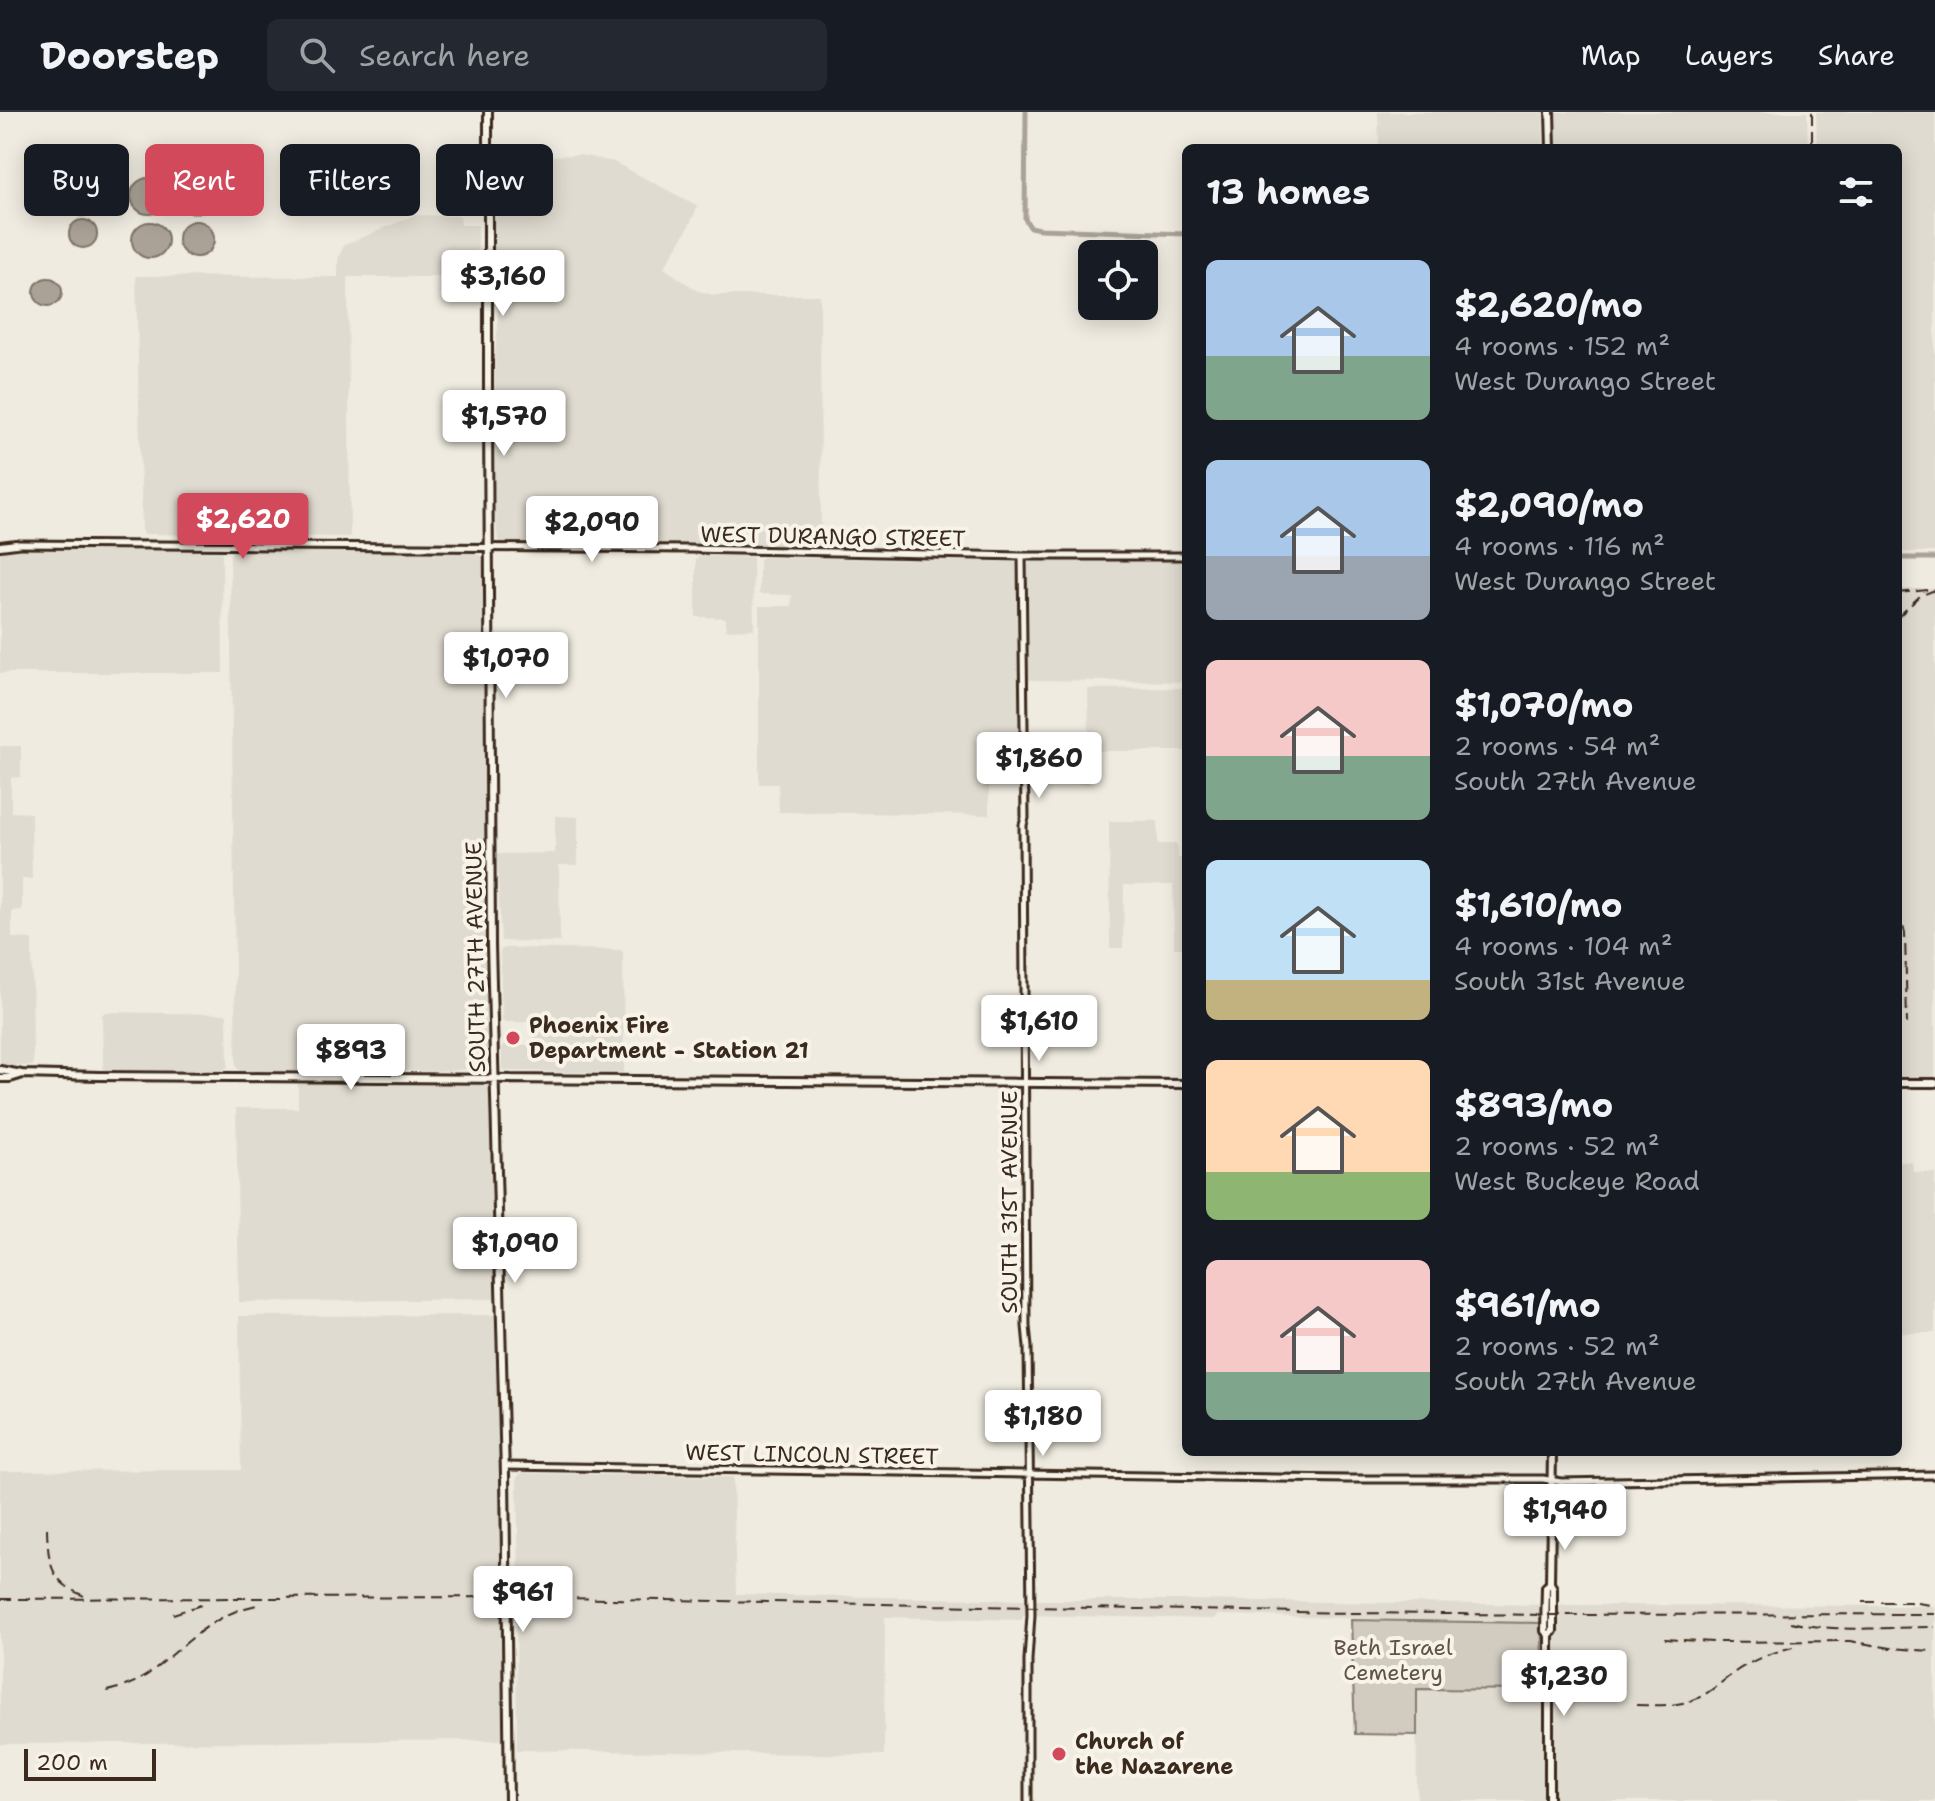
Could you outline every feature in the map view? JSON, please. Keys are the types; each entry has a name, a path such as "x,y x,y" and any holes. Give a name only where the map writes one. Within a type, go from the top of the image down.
{"main road":[{"name":"SOUTH 27TH AVENUE","path":"488,112 491,945 505,1466 509,1801"},
{"path":"1550,112 1551,144"},
{"path":"0,545 16,544"},
{"path":"0,1070 22,1074 114,1076 1182,1084"},
{"path":"0,1078 22,1074"},
{"path":"1902,1083 1935,1083"},
{"path":"1549,1801 1549,1635 1553,1631 1553,1588 1550,1583 1552,1456"}],"street":[{"name":"WEST DURANGO STREET","path":"16,544 1182,556"},
{"name":"SOUTH 31ST AVENUE","path":"1022,556 1026,1326 1031,1615 1028,1801"},
{"name":"WEST LINCOLN STREET","path":"505,1466 1347,1479 1543,1479 1561,1482 1935,1475"}],"shaded area":[{"path":"1378,112 1543,112 1543,144 1379,144"},
{"path":"1556,112 1807,112 1808,144 1556,144"},
{"path":"1816,112 1935,112 1935,552 1902,552 1902,144 1817,144"},
{"path":"580,155 614,162 698,206 664,268 698,291 713,295 820,295 821,547 700,543 502,544 498,541 495,513 495,353 498,278 493,268 493,216 553,216 553,156"},
{"path":"145,179 145,213 137,208 131,196"},
{"path":"413,216 460,216 461,225 478,225 477,277 348,277 350,537 142,534 136,276 338,277 338,260 344,245"},
{"path":"83,220 93,224 97,234 93,244 83,248 73,244 69,234 73,224"},
{"path":"196,221 209,226 214,239 209,252 196,257 183,252 178,239 183,226"},
{"path":"150,222 163,227 168,240 163,253 150,258 137,253 132,240 137,227"},
{"path":"48,278 58,282 62,292 58,302 48,306 38,302 34,292 38,282"},
{"path":"0,549 222,552 223,673 0,673"},
{"path":"233,551 475,553 481,556 486,572 489,1066 486,1071 240,1071 236,1067 230,555"},
{"path":"699,555 753,557 754,629 726,630 726,618 696,617 696,559"},
{"path":"762,557 1015,562 1018,567 1019,779 1023,781 989,781 989,815 779,812 778,784 759,784 759,606 791,606 792,595 759,594 759,560"},
{"path":"1032,561 1182,561 1182,682 1028,680 1027,565"},
{"path":"1902,589 1935,589 1935,1077 1902,1077"},
{"path":"1182,688 1182,751 1090,751 1089,784 1027,784 1027,751 1089,751 1088,689"},
{"path":"0,746 21,746 21,777 11,778 11,812 31,813 32,879 22,879 22,910 12,911 12,938 32,939 33,1066 0,1065"},
{"path":"555,816 578,817 578,865 559,865 560,942 501,941 497,854 555,853"},
{"path":"1109,821 1158,821 1158,844 1177,844 1178,858 1182,858 1182,948 1174,948 1173,885 1124,885 1123,948 1110,948"},
{"path":"504,948 622,950 623,1073 502,1069 502,1045 535,1045 534,1022 502,1022 500,951"},
{"path":"105,1012 225,1014 228,1066 224,1070 105,1070 102,1015"},
{"path":"397,1082 489,1086 495,1299 239,1302 236,1108 298,1108 298,1084"},
{"path":"1902,1162 1912,1162 1913,1172 1935,1173 1935,1333 1902,1333"},
{"path":"495,1315 502,1589 519,1588 517,1478 521,1473 733,1477 736,1594 1023,1600 1935,1606 1935,1801 1417,1801 1416,1689 1555,1690 1554,1624 1542,1623 1218,1615 1213,1619 1023,1615 1022,1620 885,1617 884,1755 517,1750 516,1611 502,1611 502,1740 0,1744 0,1471 241,1470 239,1316"}],"green space":[{"name":"Beth Israel Cemetery","path":"1351,1620 1542,1623 1541,1690 1417,1689 1417,1735 1355,1734"}],"waterway":[{"path":"1026,112 1025,219 1030,227 1182,234"},
{"path":"1902,558 1935,558"}],"railway":[{"path":"1812,112 1812,144"},
{"path":"1902,593 1927,590"},
{"path":"1902,613 1920,596 1935,590"},
{"path":"1902,923 1905,933 1907,1024"},
{"path":"47,1528 50,1562 58,1579 87,1597"},
{"path":"0,1599 507,1597 1351,1613 1935,1614"},
{"path":"1863,1602 1931,1605"},
{"path":"173,1614 201,1605"},
{"path":"107,1691 145,1676 219,1619 257,1605"},
{"path":"1791,1622 1844,1628 1935,1627"},
{"path":"1665,1639 1714,1642 1850,1641 1931,1651"},
{"path":"1636,1705 1672,1705 1693,1700 1748,1664 1793,1647"}],"place":[{"name":"Phoenix Fire Department - Station 21","path":"513,1038"},
{"name":"Church of the Nazarene","path":"1059,1754"}]}
